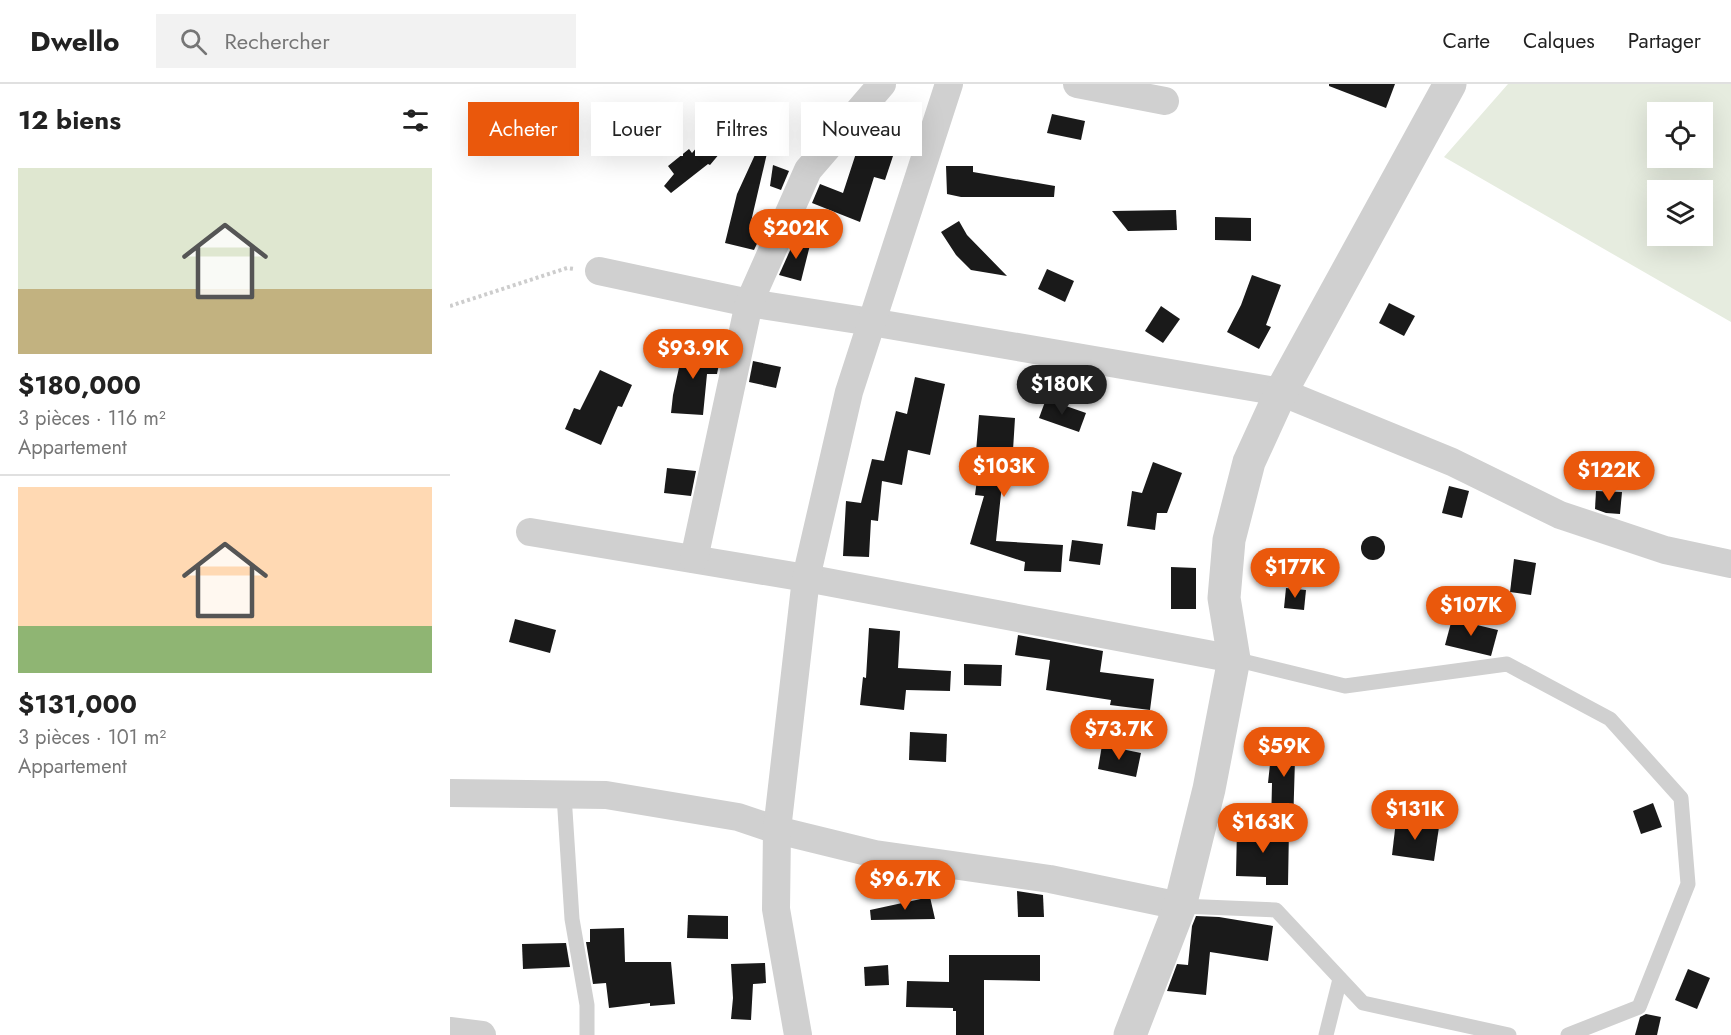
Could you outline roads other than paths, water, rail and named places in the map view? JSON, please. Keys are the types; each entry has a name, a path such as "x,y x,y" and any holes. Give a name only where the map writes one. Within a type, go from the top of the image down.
{"street":[{"path":"694,559 749,303 808,170 882,84"},
{"path":"798,1035 777,909 777,830 806,578 849,392 949,84"},
{"path":"1077,84 1165,101"},
{"path":"1130,1035 1180,906 1209,789 1234,659 1224,598 1229,540 1249,462 1281,392 1450,84"},
{"path":"599,272 749,303 1281,392 1452,462 1560,515 1665,550 1731,564"},
{"path":"530,532 806,578 1234,659"},
{"path":"450,793 606,795 738,817 777,830 875,854 1050,879 1180,906"},
{"path":"450,1031 482,1035"}],"lane":[{"path":"1234,659 1345,686 1507,664 1610,719 1681,798 1688,884 1639,1007 1568,1035"},
{"path":"564,795 572,919 587,1005 587,1035"},
{"path":"1180,906 1276,910 1363,1004 1509,1035"},
{"path":"1326,1035 1340,979"}]}
